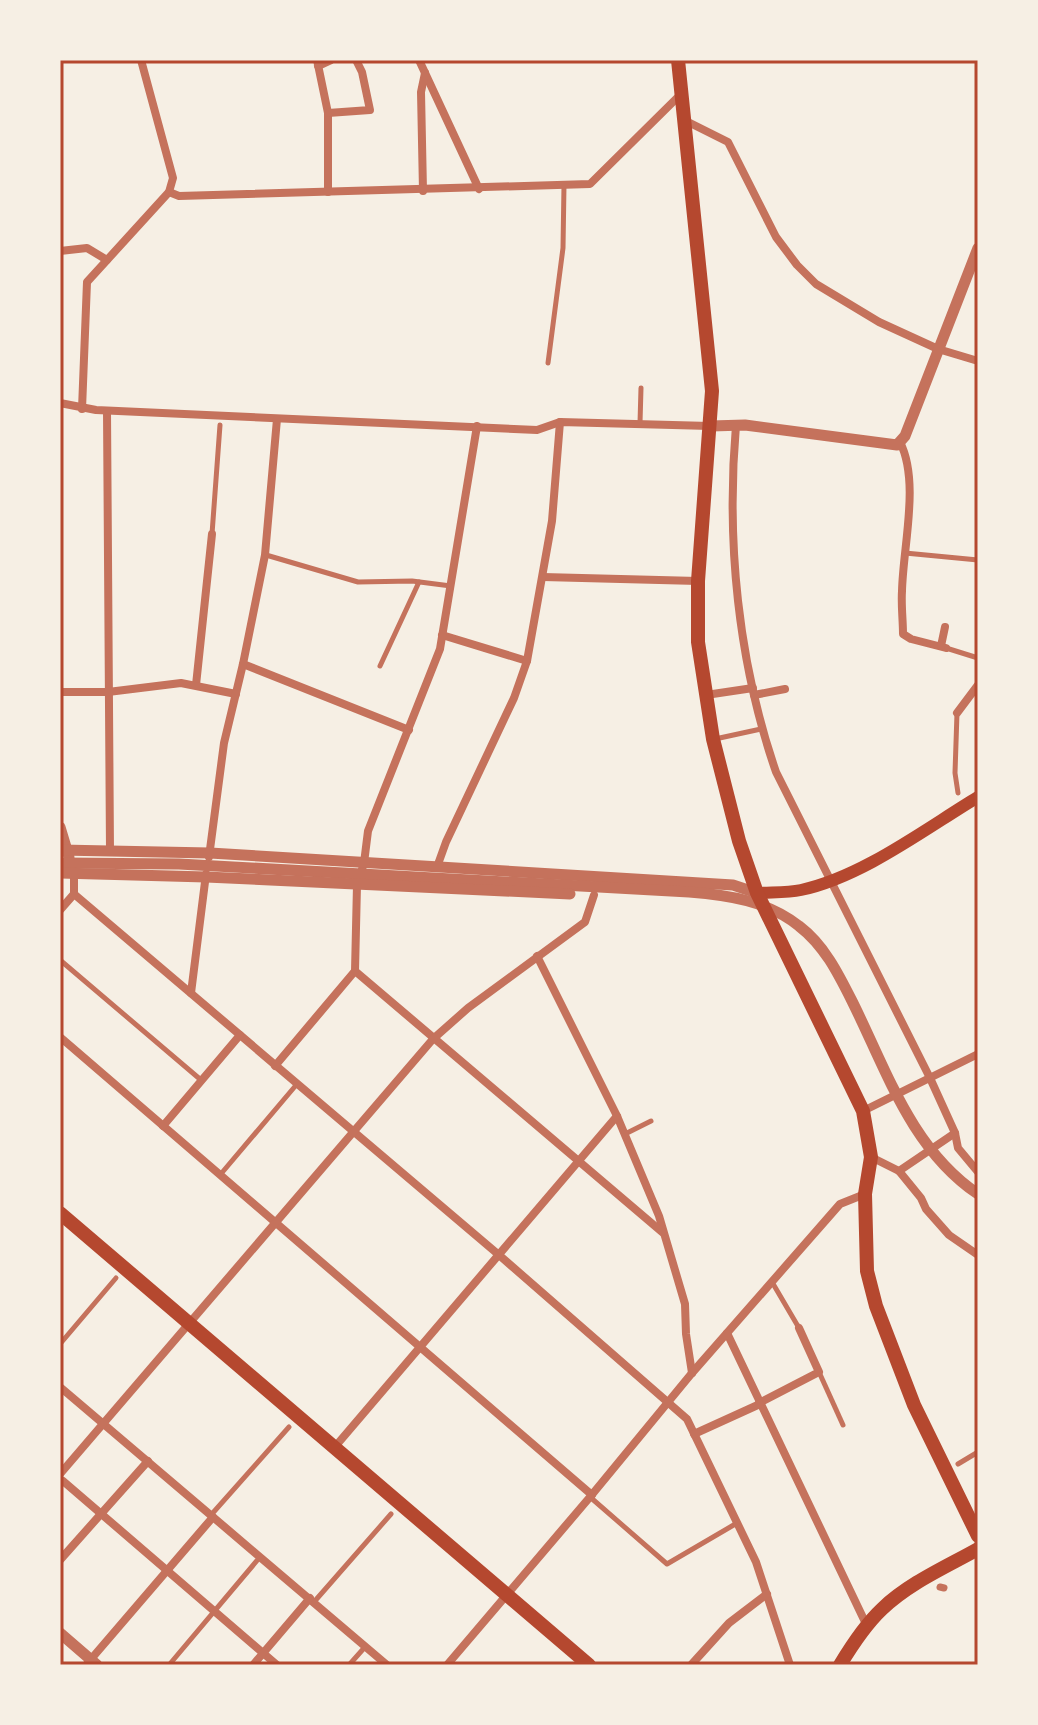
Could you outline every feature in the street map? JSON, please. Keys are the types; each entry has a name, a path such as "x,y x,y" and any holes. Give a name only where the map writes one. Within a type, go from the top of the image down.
{"main road":[{"path":"678,60 712,391 698,581 698,642 713,739 739,841 757,893 863,1111 871,1157 865,1194 867,1271 876,1306 914,1405 978,1536"},
{"path":"757,893 790,892 830,881 866,864 978,797"},
{"path":"60,1213 589,1665"},
{"path":"840,1665 882,1609 912,1587 978,1549"}],"street":[{"path":"82,409 87,282 169,192 173,178 141,60"},
{"path":"328,192 328,113 317,63 331,60"},
{"path":"328,113 370,110 362,72 356,60"},
{"path":"419,60 479,189"},
{"path":"423,191 421,92 425,72"},
{"path":"169,192 179,196 590,184 683,93"},
{"path":"686,121 728,142 776,237 816,284 879,322 938,349 978,361"},
{"path":"60,251 87,248 107,260"},
{"path":"60,403 107,411 537,430 560,422 736,425 893,445 905,436 978,248"},
{"path":"107,411 110,851"},
{"path":"191,993 224,743 265,555 277,419"},
{"path":"437,867 514,698 527,661 552,521 560,422"},
{"path":"736,425 734,540 741,620 761,729 776,772 930,1078 955,1133 958,1148 978,1172"},
{"path":"275,1066 355,971 357,885 364,863 368,831 440,649 477,426"},
{"path":"900,442 908,458 903,634 944,647 945,627"},
{"path":"196,685 212,534"},
{"path":"543,577 698,581"},
{"path":"442,635 527,661"},
{"path":"243,664 409,730"},
{"path":"60,692 108,692 181,683 236,694"},
{"path":"957,713 978,685"},
{"path":"705,695 785,689"},
{"path":"60,827 64,850 74,873 74,894 60,910"},
{"path":"64,850 210,853 733,885 757,893"},
{"path":"60,863 179,864 689,892 720,894 759,904 799,925 827,956 922,1138 950,1172 978,1194"},
{"path":"60,873 594,895 737,899 757,893"},
{"path":"74,894 687,1419 738,1522 767,1594 790,1665"},
{"path":"277,1665 62,1478 103,1424 433,1039 468,1008 585,922 594,895"},
{"path":"537,956 617,1116 659,1216 685,1304 692,1373"},
{"path":"355,971 664,1233"},
{"path":"163,1126 240,1035"},
{"path":"60,1037 591,1496"},
{"path":"863,1111 978,1054"},
{"path":"334,1448 617,1116"},
{"path":"899,1171 955,1133"},
{"path":"871,1157 899,1171 949,1235 978,1255"},
{"path":"447,1665 692,1373 840,1204 865,1194"},
{"path":"694,1434 819,1372 799,1328"},
{"path":"727,1333 867,1626"},
{"path":"60,1387 387,1665"},
{"path":"60,1560 148,1461"},
{"path":"60,1633 91,1663 212,1516"},
{"path":"691,1665 729,1623 767,1594"},
{"path":"253,1665 312,1600"}],"lane":[{"path":"548,363 563,248 564,185"},
{"path":"640,425 641,388"},
{"path":"212,534 220,425"},
{"path":"905,553 978,560"},
{"path":"265,555 358,582 419,582 452,587"},
{"path":"380,666 419,582"},
{"path":"944,647 978,658"},
{"path":"957,713 955,773 958,793"},
{"path":"713,739 761,729"},
{"path":"60,960 201,1080"},
{"path":"220,1175 297,1084"},
{"path":"625,1134 651,1121"},
{"path":"60,1344 116,1278"},
{"path":"772,1282 799,1328"},
{"path":"819,1372 843,1425"},
{"path":"212,1516 289,1427"},
{"path":"958,1464 978,1452"},
{"path":"591,1496 667,1564 738,1522"},
{"path":"312,1600 391,1514"},
{"path":"169,1665 261,1557"},
{"path":"349,1665 365,1646"}]}
